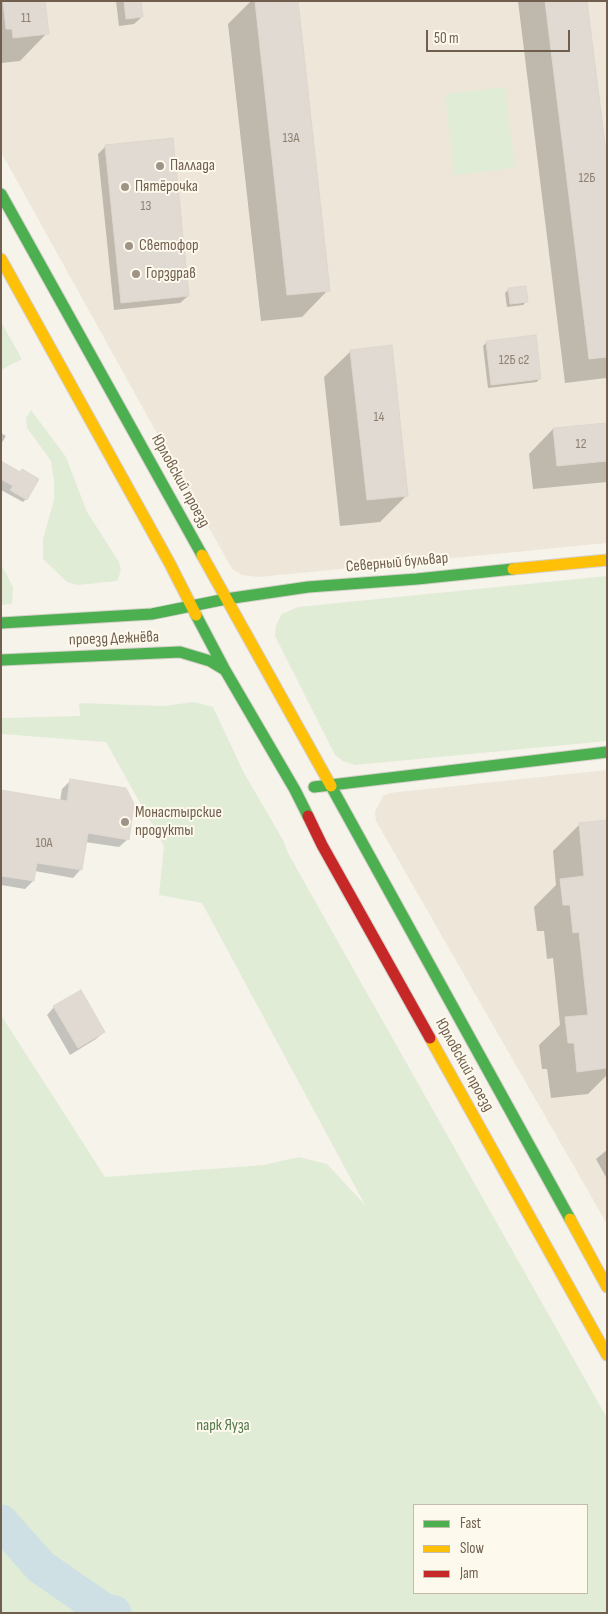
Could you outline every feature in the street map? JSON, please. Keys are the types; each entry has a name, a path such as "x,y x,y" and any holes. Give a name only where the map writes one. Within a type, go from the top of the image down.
{"main road":[{"name":"Юрловский проезд","path":"1,194 330,784 607,1287"},
{"name":"Юрловский проезд","path":"1,259 169,562 190,606 225,670 295,790 322,845 607,1354"},
{"name":"Северный бульвар","path":"190,606 226,599 332,585 418,579 607,560"},
{"name":"проезд Дежнёва","path":"1,623 129,617 190,606"},
{"name":"проезд Дежнёва","path":"1,660 180,652 210,661 225,670"},
{"path":"295,790 330,784 607,752"}],"shaded area":[{"path":"1,1 607,1 607,543 259,577 242,575 232,569 1,152"},
{"path":"607,770 607,1224 376,821 375,812 383,796 389,793"}],"green space":[{"path":"505,87 515,168 454,175 445,94"},
{"path":"1,322 22,359 1,370"},
{"path":"31,410 66,457 87,512 119,562 121,571 117,581 77,585 67,582 43,559 43,539 54,500 54,481 51,461 27,428 26,418"},
{"path":"1,564 13,587 12,604 1,605"},
{"path":"607,576 607,741 355,765 343,761 335,755 275,636 276,625 282,614 298,607"},
{"name":"парк Яуза","path":"194,702 213,707 244,773 283,840 289,855 607,1418 607,1613 1,1613 1,1015 105,1177 264,1165 299,1157 327,1164 365,1205 202,903 159,895 164,846 106,742 1,734 1,718 80,716 79,703 164,706"}],"building":[{"path":"3,1 45,1 49,34 13,38 12,29 6,29"},
{"path":"124,1 141,1 143,17 126,19"},
{"path":"255,1 298,1 330,291 287,295"},
{"path":"545,1 587,1 607,160 607,357 589,359"},
{"path":"173,138 189,296 121,303 105,145"},
{"path":"526,286 528,302 510,304 508,288"},
{"path":"536,335 541,379 491,385 486,341"},
{"path":"392,345 408,496 367,500 350,350"},
{"path":"607,423 607,461 557,466 553,428"},
{"path":"1,461 20,472 22,469 39,479 27,500 10,490 13,486 1,479"},
{"path":"70,779 126,788 134,804 129,840 88,833 82,870 37,863 34,881 1,876 1,790 67,801"},
{"path":"607,820 607,1068 577,1072 574,1043 568,1043 565,1017 588,1015 579,932 573,933 570,905 563,905 560,879 584,876 579,823"},
{"path":"81,990 105,1032 78,1048 53,1006"}],"waterway":[{"path":"1,1522 41,1567 103,1610 114,1613"}],"traffic: fast":[{"path":"1,194 202,555"},
{"path":"1,623 152,614 226,599 308,587 417,579 513,569"},
{"path":"196,615 308,816"},
{"path":"1,660 180,652 210,661 225,670"},
{"path":"314,787 607,752"},
{"path":"331,786 570,1219"}],"traffic: slow":[{"path":"1,259 169,562 196,615"},
{"path":"202,555 331,786"},
{"path":"513,569 607,560"},
{"path":"430,1038 607,1355"},
{"path":"570,1219 607,1287"}],"traffic: jam":[{"path":"308,816 322,845 430,1038"}],"place":[{"name":"Паллада","path":"160,166"},
{"name":"Пятёрочка","path":"125,187"},
{"name":"Светофор","path":"129,246"},
{"name":"Горздрав","path":"136,274"},
{"name":"Монастырские продукты","path":"125,822"}]}
